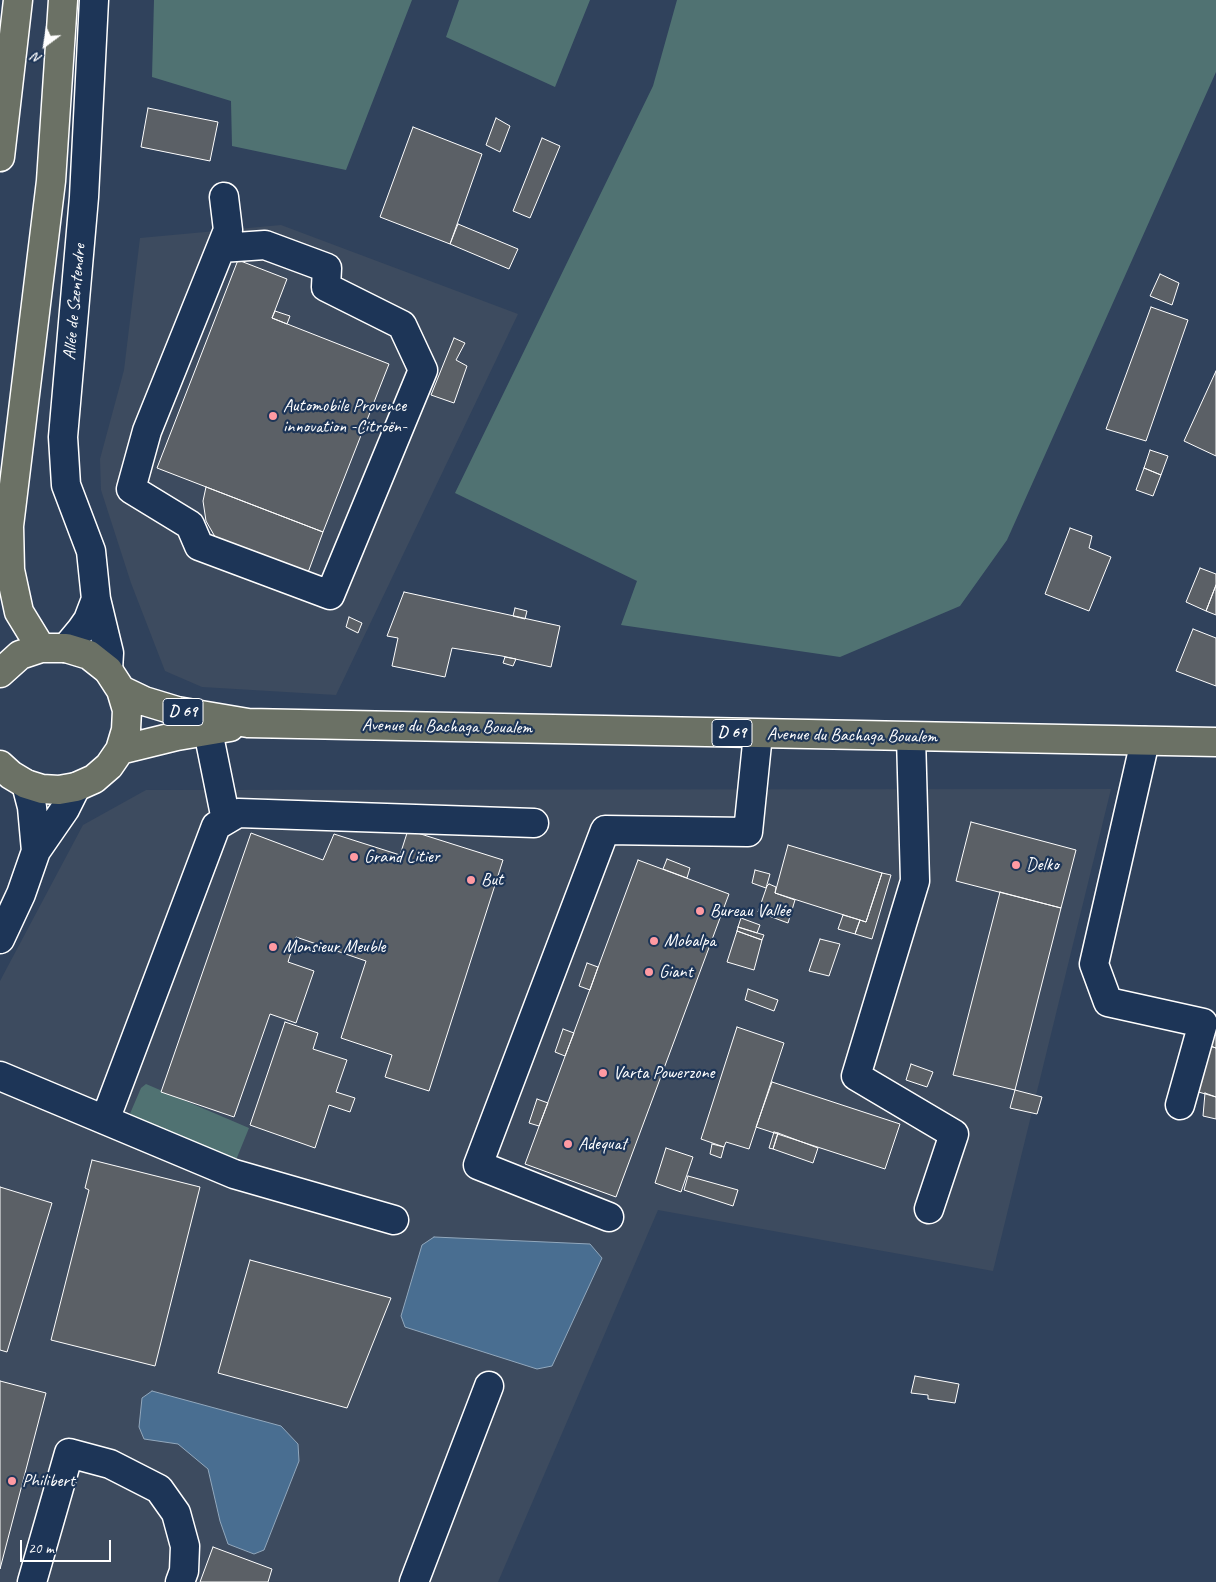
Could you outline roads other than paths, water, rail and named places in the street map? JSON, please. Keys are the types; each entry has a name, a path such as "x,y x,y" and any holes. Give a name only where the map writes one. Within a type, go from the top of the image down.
{"main road":[{"path":"0,157 17,25 18,0"},
{"path":"53,648 18,612 10,570 9,526 51,182 63,0"},
{"path":"0,673 20,655 53,648 89,655 114,680 127,710 126,730 120,750 109,766 94,779 76,787 59,790 42,789 9,778"},
{"name":"D 69","path":"114,680 144,701 177,711 248,723"},
{"name":"D 69","path":"120,750 177,736 248,723"},
{"name":"Avenue du Bachaga Boualem","path":"248,723 1216,742"}],"street":[{"name":"Allée de Szentendre","path":"94,0 84,197 63,437 66,485 90,551 96,599 114,680"},
{"path":"221,248 265,245 327,268 326,287 402,325 423,370 330,595 199,546 190,525 131,489 147,430 228,230 224,197"},
{"name":"Allée de Szentendre","path":"53,648 82,630 96,599"},
{"path":"208,731 226,820"},
{"path":"609,1217 478,1165 605,830 748,832 758,734"},
{"path":"911,736 915,881 856,1076 954,1134 929,1209"},
{"path":"1145,741 1094,964 1108,1002 1203,1023 1180,1105"},
{"path":"9,778 32,807 36,851"},
{"path":"0,939 21,894 36,851 65,808 76,787"},
{"path":"105,1120 216,826 238,812 534,823"},
{"path":"0,1076 234,1174 394,1220"},
{"path":"414,1582 489,1386"},
{"path":"32,1582 70,1453 110,1464 159,1489 176,1513 186,1546 184,1571 180,1582"}],"water":[{"path":"434,1237 590,1244 602,1258 552,1366 537,1369 405,1327 401,1316 422,1245"},
{"path":"152,1391 281,1426 298,1444 299,1461 264,1550 254,1554 228,1544 220,1521 208,1469 178,1444 144,1439 139,1427 142,1398"}],"place":[{"name":"Automobile Provence innovation -Citroën-","path":"273,416"},
{"name":"Grand Litier","path":"354,857"},
{"name":"Delko","path":"1016,865"},
{"name":"But","path":"471,880"},
{"name":"Bureau Vallée","path":"700,911"},
{"name":"Mobalpa","path":"654,941"},
{"name":"Monsieur Meuble","path":"273,947"},
{"name":"Giant","path":"649,972"},
{"name":"Varta Powerzone","path":"603,1073"},
{"name":"Adequat","path":"568,1144"},
{"name":"Philibert","path":"12,1481"}]}
